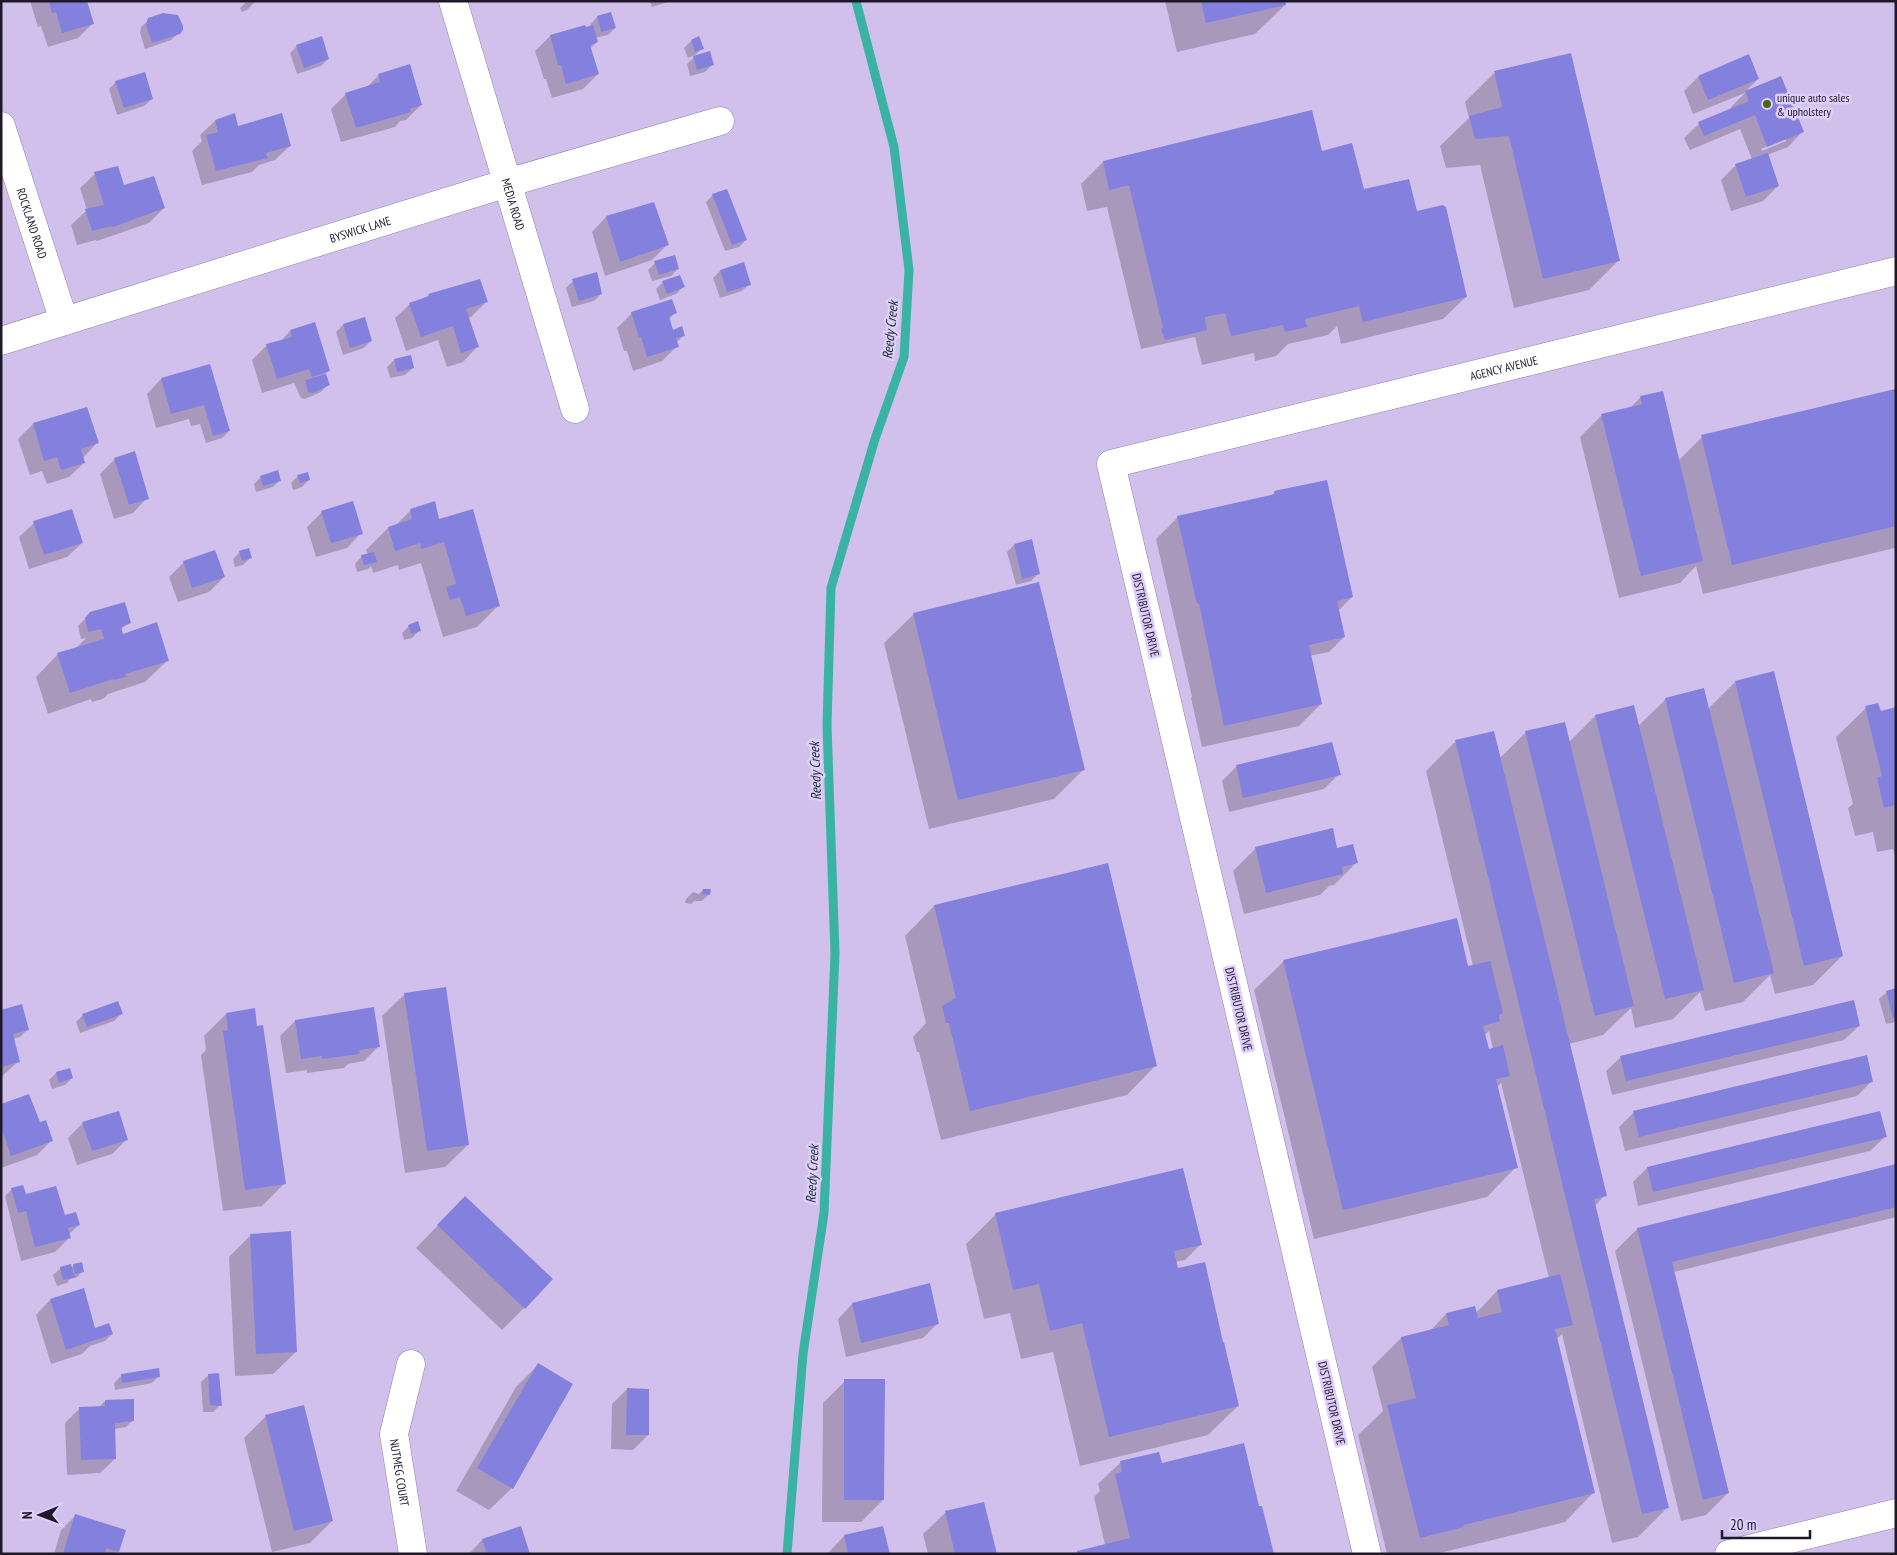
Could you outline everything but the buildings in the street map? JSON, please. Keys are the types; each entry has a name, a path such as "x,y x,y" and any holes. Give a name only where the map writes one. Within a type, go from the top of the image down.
{"street":[{"name":"MEDIA ROAD","path":"453,1 575,409"},
{"name":"BYSWICK LANE","path":"1,341 507,183 720,121"},
{"name":"ROCKLAND ROAD","path":"1,126 64,321"},
{"name":"AGENCY AVENUE","path":"1111,464 1896,271"},
{"name":"DISTRIBUTOR DRIVE","path":"1111,464 1367,1554"},
{"name":"NUTMEG COURT","path":"411,1364 394,1434 413,1554"},
{"path":"1729,1554 1896,1513"}],"waterway":[{"name":"Reedy Creek","path":"787,1554 803,1354 824,1213 835,954 827,725 831,588 875,439 904,357 909,270 894,147 856,1"}],"place":[{"name":"unique auto sales & upholstery","path":"1767,104"}]}
